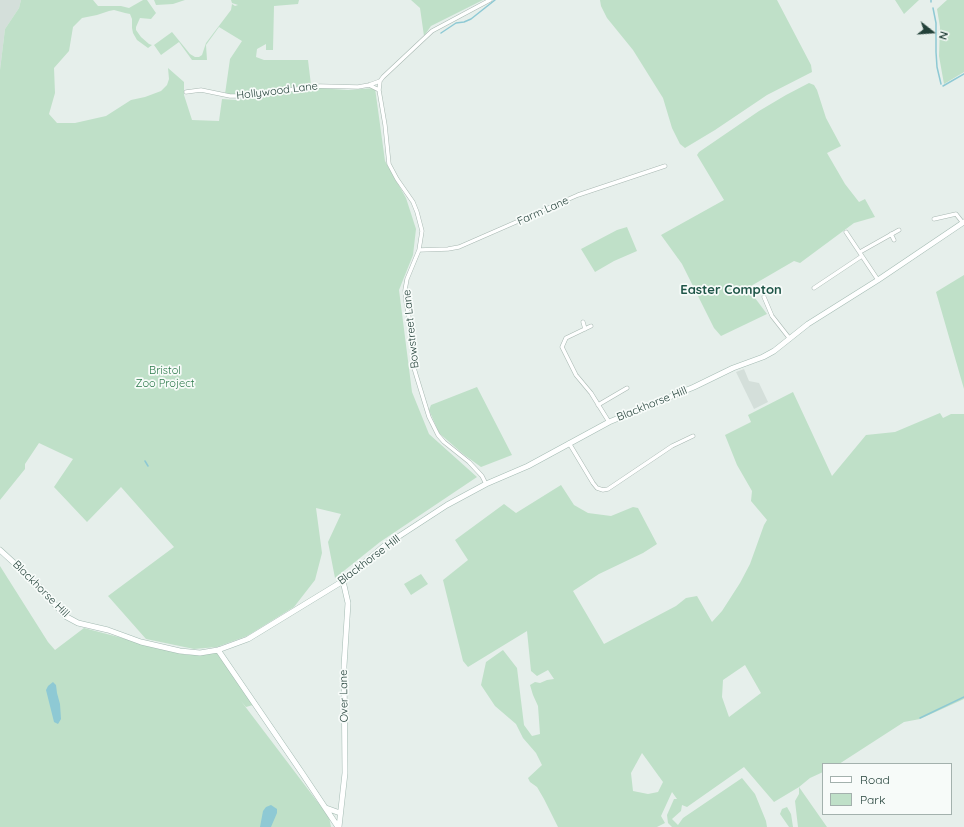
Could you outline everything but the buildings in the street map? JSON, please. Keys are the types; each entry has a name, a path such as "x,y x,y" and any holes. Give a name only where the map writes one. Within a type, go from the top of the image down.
{"main road":[{"name":"Blackhorse Hill","path":"0,550 36,583 65,616 78,623 108,630 141,642 180,651 200,652 218,650 248,639 343,581 384,546 447,505 486,484 528,466 609,422 694,387 774,351 815,320 878,280 963,222"},
{"name":"Over Lane","path":"339,827 345,773 344,666 348,603 343,581"},
{"name":"Over Lane","path":"218,650 339,827"},
{"path":"325,807 340,812"}],"street":[{"path":"380,81 432,31 490,0"},
{"name":"Hollywood Lane","path":"186,92 201,90 230,96 243,96 320,86 342,87 369,85 380,81"},
{"name":"Bowstreet Lane","path":"380,81 379,90 385,125 389,164 418,212 422,231 422,240 407,279 405,290 413,337 414,368 429,417 438,435 444,442 469,462 482,476 486,484"},
{"path":"369,85 379,90"},
{"name":"Farm Lane","path":"419,250 459,247 578,195 665,166"},
{"path":"934,219 956,214 963,222"},
{"path":"814,288 861,254 899,230"},
{"path":"846,232 878,280"},
{"path":"891,234 894,240"},
{"path":"764,297 772,316 790,339"},
{"path":"582,322 585,329"},
{"path":"591,326 566,338 562,347 576,375 609,422"},
{"path":"598,405 627,388"},
{"path":"569,443 593,483 597,488 604,490 608,489 672,446 693,436"}],"shaded area":[{"path":"0,0 21,0 19,8 5,29 0,70"},
{"path":"744,369 749,381 759,383 768,402 754,409 736,372"}],"green space":[{"name":"Bristol Zoo Project","path":"21,0 93,0 98,6 121,6 129,8 143,0 147,0 156,13 151,19 140,18 136,27 136,30 141,37 152,45 148,48 137,40 133,33 130,14 114,10 109,11 82,18 73,27 69,51 54,68 55,93 49,114 57,123 75,123 106,116 131,100 161,91 167,85 169,79 168,68 184,82 184,95 192,120 219,121 222,99 236,100 318,88 348,90 375,88 385,161 406,198 416,229 413,255 399,290 412,392 429,434 477,477 380,542 335,578 328,542 341,514 316,508 322,553 315,580 294,607 247,636 217,647 194,649 146,639 108,596 174,547 121,487 87,522 54,487 73,459 39,443 25,464 25,469 0,500 0,70 5,29 19,8"},
{"path":"154,0 185,0 173,4 156,5"},
{"path":"231,0 299,0 298,4 274,6 273,50 266,50 266,44 257,49 256,57 264,60 308,60 311,85 236,95 225,94 230,59 242,41 219,27 206,45 207,60 192,60 179,42 161,55 154,45 172,32 190,54 195,57 199,57 202,55 206,43 231,10 232,4 235,6 238,5 232,3"},
{"path":"411,0 483,0 431,26 424,36 420,8"},
{"path":"600,0 777,0 811,65 812,72 767,95 685,148 680,144 672,128 663,98 633,50 607,18 601,6"},
{"path":"895,0 919,0 904,14"},
{"path":"947,0 964,0 964,72 944,84 939,56 940,27 937,9"},
{"path":"809,83 814,85 817,90 826,118 841,146 827,153 845,184 859,202 865,199 875,217 854,223 800,263 794,261 751,286 755,298 767,314 721,336 714,328 682,264 661,235 724,200 697,155 699,152 759,111"},
{"path":"627,227 637,251 614,261 595,272 581,249 617,230"},
{"path":"964,275 964,389 936,292"},
{"path":"477,387 512,455 481,467 463,454 439,433 429,410 431,405"},
{"path":"793,392 832,476 866,435 895,432 940,413 943,418 951,414 964,414 964,699 920,719 904,722 841,763 822,763 822,772 810,778 799,787 774,802 744,767 687,807 682,805 681,811 672,819 678,825 683,818 742,778 755,794 767,827 672,827 668,823 667,815 674,799 677,799 672,792 661,816 665,823 657,827 558,827 537,787 530,782 528,778 542,765 536,753 523,738 516,724 495,706 481,685 486,662 503,650 517,668 524,725 532,736 540,734 538,706 530,685 535,682 540,683 554,679 548,670 537,676 531,671 527,631 468,667 463,661 443,580 468,560 455,540 504,504 516,513 561,485 574,505 588,513 611,516 633,507 638,508 657,544 643,553 599,574 573,591 604,644 676,606 686,598 697,596 712,622 722,611 740,583 750,564 767,520 751,501 752,491 737,465 725,435 751,422 748,415","holes":["745,665 761,693 729,717 722,697 723,680","642,753 663,782 658,792 648,794 633,791 631,773"]},
{"path":"0,566 48,642 55,650 84,628 187,655 217,653 253,705 246,707 241,701 329,817 331,827 0,827"},
{"path":"421,574 428,584 411,595 404,584"},
{"path":"799,787 827,827 798,827 795,801 799,794"},
{"path":"787,807 791,814 793,827 789,827 780,814 782,809"}],"water":[{"path":"53,682 56,685 60,704 61,719 58,724 54,722 46,690"},
{"path":"271,805 277,809 277,813 271,827 260,827 263,811 266,807"}],"waterway":[{"path":"441,33 456,23 471,19 495,0"},
{"path":"933,8 936,23 937,67 941,84"},
{"path":"943,86 964,74"},
{"path":"145,461 148,466"},
{"path":"920,718 964,697"}],"district":[{"name":"Easter Compton","path":"731,290"}]}
